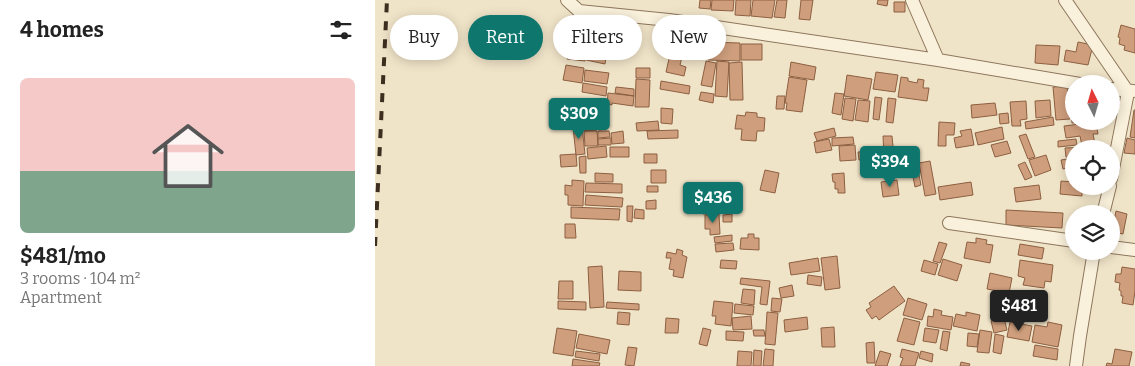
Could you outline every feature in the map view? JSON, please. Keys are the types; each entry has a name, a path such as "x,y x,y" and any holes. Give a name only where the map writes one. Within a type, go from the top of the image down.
{"street":[{"path":"567,0 579,12 669,20 938,60 1065,81"},
{"path":"912,0 938,60"},
{"path":"1065,0 1132,91 1120,141"},
{"path":"949,223 1065,240"},
{"path":"1120,248 1135,250"},
{"path":"1076,366 1093,260"}],"building":[{"path":"700,0 711,0 710,9 699,8"},
{"path":"712,0 734,0 733,11 711,10"},
{"path":"736,0 751,0 750,16 735,15"},
{"path":"753,0 775,0 772,18 751,16"},
{"path":"777,0 787,0 785,18 774,17"},
{"path":"801,0 813,0 810,20 799,19"},
{"path":"878,0 888,0 887,6 877,4"},
{"path":"894,2 905,2 905,12 894,12"},
{"path":"1121,25 1135,29 1135,53 1124,50 1125,46 1119,44 1120,38 1118,37"},
{"path":"1078,42 1093,45 1088,65 1064,61 1066,50 1076,52"},
{"path":"726,43 740,43 740,61 708,60 726,60"},
{"path":"741,44 762,44 762,60 741,60"},
{"path":"1036,45 1060,46 1058,65 1035,63"},
{"path":"586,60 606,60 605,64"},
{"path":"669,60 681,60 680,65 686,67 684,76 666,72"},
{"path":"706,61 716,63 712,87 701,85"},
{"path":"717,61 729,62 727,97 715,96"},
{"path":"742,62 743,100 730,100 729,63"},
{"path":"791,62 816,67 814,80 789,76"},
{"path":"566,65 584,68 582,83 563,80"},
{"path":"636,68 650,68 650,78 636,78"},
{"path":"585,70 609,73 607,84 584,81"},
{"path":"876,72 898,75 895,92 873,89"},
{"path":"847,75 872,79 868,100 844,96"},
{"path":"789,77 807,80 802,112 786,110 787,103 785,103"},
{"path":"901,77 908,78 908,81 917,83 918,79 924,80 923,88 929,88 927,101 898,97"},
{"path":"636,79 650,80 649,107 635,107"},
{"path":"661,81 690,86 689,94 660,89"},
{"path":"583,83 607,87 606,96 582,92"},
{"path":"1065,86 1065,119 1056,120 1053,87"},
{"path":"616,87 634,89 634,96 615,93"},
{"path":"701,92 714,94 713,103 699,100"},
{"path":"608,93 634,96 633,106 607,104"},
{"path":"835,93 844,94 841,115 832,113"},
{"path":"777,96 785,96 784,109 776,109"},
{"path":"875,97 882,98 879,120 873,119"},
{"path":"845,98 856,99 853,121 842,119"},
{"path":"888,98 896,99 893,123 886,122"},
{"path":"858,100 870,101 868,122 855,120"},
{"path":"1050,100 1051,116 1036,118 1035,101"},
{"path":"1026,101 1027,119 1020,120 1021,126 1012,126 1010,102"},
{"path":"595,102 605,103 605,113 595,113"},
{"path":"582,103 584,124 571,125 569,105"},
{"path":"995,103 997,115 972,118 971,105"},
{"path":"661,108 673,109 672,124 661,123"},
{"path":"1135,110 1135,138 1130,137"},
{"path":"746,112 757,113 757,117 765,118 764,131 757,131 756,141 741,140 742,129 735,129 737,115 745,116"},
{"path":"1008,113 1009,123 1000,124 999,114"},
{"path":"1053,117 1054,125 1026,129 1025,122"},
{"path":"554,118 569,118 569,128 554,128"},
{"path":"658,121 659,130 637,131 636,123"},
{"path":"585,122 597,122 597,130 585,131"},
{"path":"939,122 955,123 954,135 946,135 946,146 938,146"},
{"path":"598,123 606,123 607,129 599,130"},
{"path":"582,126 585,154 576,155 573,127"},
{"path":"1064,126 1065,130 1097,130 1098,134 1093,134 1094,140 1081,140 1080,136 1066,138"},
{"path":"1002,127 1004,139 978,145 975,133"},
{"path":"834,128 836,136 817,141 814,133"},
{"path":"971,129 974,145 956,148 954,138 962,136 960,131"},
{"path":"678,130 678,138 648,139 647,131"},
{"path":"584,131 597,131 598,146 585,146"},
{"path":"598,131 609,131 610,137 598,138"},
{"path":"623,131 624,143 612,144 611,133"},
{"path":"1026,134 1035,157 1028,159 1019,136"},
{"path":"883,136 892,136 894,156 884,156"},
{"path":"853,137 854,144 832,146 832,138"},
{"path":"611,138 611,145 598,145 598,139"},
{"path":"1127,138 1135,140 1135,154 1124,153"},
{"path":"829,139 832,150 816,153 814,142"},
{"path":"1065,140 1065,146 1058,147 1058,141"},
{"path":"1007,141 1011,153 995,157 991,145"},
{"path":"855,145 856,160 840,161 839,146"},
{"path":"606,146 607,157 588,159 587,148"},
{"path":"610,147 629,147 629,157 610,157"},
{"path":"878,151 879,158 859,160 858,152"},
{"path":"576,154 577,166 561,167 560,155"},
{"path":"644,154 657,154 657,163 644,163"},
{"path":"915,155 921,185 915,187 909,156"},
{"path":"1046,155 1051,170 1035,176 1029,160"},
{"path":"586,156 586,173 580,173 579,157"},
{"path":"1065,159 1065,169 1063,169 1061,160"},
{"path":"930,161 936,194 925,196 919,163"},
{"path":"1025,162 1032,177 1025,180 1018,165"},
{"path":"651,170 666,170 666,183 651,183"},
{"path":"765,170 779,173 775,193 760,190"},
{"path":"595,173 613,174 613,182 595,182"},
{"path":"844,173 845,193 838,193 838,189 835,189 832,174"},
{"path":"572,180 584,181 583,206 568,205 565,185 572,186"},
{"path":"897,180 899,195 883,197 881,182"},
{"path":"1061,181 1065,181 1065,194 1060,194"},
{"path":"971,182 973,195 940,200 938,187"},
{"path":"586,183 622,184 622,193 585,192"},
{"path":"1039,185 1041,199 1016,202 1014,188"},
{"path":"647,186 658,186 658,192 647,192"},
{"path":"586,195 623,198 622,207 585,205"},
{"path":"656,200 656,209 646,209 646,201"},
{"path":"627,206 633,206 632,222 627,221"},
{"path":"723,206 724,213 703,214 703,207"},
{"path":"571,207 620,209 619,220 571,218"},
{"path":"635,209 644,210 644,219 634,218"},
{"path":"1006,210 1063,213 1062,228 1006,225"},
{"path":"1120,212 1127,214 1123,234 1120,233"},
{"path":"719,214 720,234 710,235 710,229 705,229 705,215"},
{"path":"732,214 732,222 723,222 723,215"},
{"path":"565,224 575,224 576,238 565,238"},
{"path":"748,234 754,234 754,238 759,238 759,250 740,249 741,238 748,238"},
{"path":"732,235 732,241 715,243 714,237"},
{"path":"976,238 987,240 986,244 993,245 990,263 964,258 967,242 976,243"},
{"path":"939,242 947,244 940,263 933,261"},
{"path":"733,243 734,250 716,252 715,244"},
{"path":"1020,244 1044,248 1042,259 1018,255"},
{"path":"677,249 683,251 682,255 687,257 683,278 673,276 674,270 669,269 671,258 666,258 667,252 676,254"},
{"path":"837,256 840,288 825,290 821,258"},
{"path":"818,258 820,271 791,275 789,263"},
{"path":"943,259 962,265 957,281 938,275"},
{"path":"721,260 737,261 736,269 720,268"},
{"path":"924,260 938,264 935,275 921,271"},
{"path":"1020,260 1053,265 1051,282 1045,281 1044,288 1023,285 1025,278 1018,276"},
{"path":"602,266 604,307 590,308 588,267"},
{"path":"1122,267 1135,269 1133,305 1122,303 1123,296 1121,296 1121,291 1119,290 1120,283 1115,282 1116,274 1121,274"},
{"path":"619,271 641,272 641,291 618,290"},
{"path":"990,273 1012,278 1009,293 987,289"},
{"path":"808,275 822,277 821,286 807,284"},
{"path":"741,278 770,281 767,305 760,304 762,287 740,284"},
{"path":"559,281 573,281 573,299 558,299"},
{"path":"792,285 794,296 781,298 779,288"},
{"path":"894,286 905,301 879,320 876,316 872,319 866,310 871,307 869,303"},
{"path":"743,289 755,290 754,305 741,303"},
{"path":"772,298 782,299 780,312 771,311"},
{"path":"908,298 927,304 922,320 903,315"},
{"path":"558,301 586,302 586,310 558,309"},
{"path":"714,301 733,303 731,326 715,324 716,316 712,316"},
{"path":"607,302 639,304 639,310 606,308"},
{"path":"735,304 754,306 753,315 734,313"},
{"path":"934,309 942,311 941,315 953,317 951,330 927,326 928,316 933,317"},
{"path":"618,312 630,313 629,325 617,324"},
{"path":"767,312 778,313 775,345 765,344"},
{"path":"966,312 980,315 977,331 953,326 956,314 966,316"},
{"path":"751,316 752,329 733,330 732,318"},
{"path":"807,317 808,329 785,332 784,320"},
{"path":"666,318 679,319 678,333 665,333"},
{"path":"904,318 920,322 914,345 897,341"},
{"path":"1004,318 1007,330 994,333 991,321"},
{"path":"1010,322 1032,326 1029,341 1007,337"},
{"path":"1048,322 1062,325 1058,347 1032,342 1035,325 1047,327"},
{"path":"834,327 835,347 822,347 821,328"},
{"path":"557,328 577,331 573,356 553,353"},
{"path":"703,328 711,330 707,346 699,344"},
{"path":"925,328 939,330 936,343 923,341"},
{"path":"753,330 764,330 765,336 754,336"},
{"path":"980,330 992,332 989,353 977,352"},
{"path":"726,331 744,332 743,341 726,340"},
{"path":"943,331 950,332 947,351 940,349"},
{"path":"968,333 979,334 977,347 967,346"},
{"path":"579,334 610,340 607,354 576,348"},
{"path":"995,334 1004,336 1001,354 993,352"},
{"path":"874,342 875,363 867,363 866,343"},
{"path":"1035,345 1058,349 1057,360 1033,356"},
{"path":"628,347 637,348 634,366 625,365"},
{"path":"765,349 774,350 773,366 763,366"},
{"path":"902,349 919,353 915,366 900,366 903,358 900,357"},
{"path":"1115,349 1132,352 1129,366 1106,366 1107,363 1112,364"},
{"path":"754,350 762,351 761,366 753,366"},
{"path":"576,351 600,354 599,361 575,357"},
{"path":"738,351 752,352 751,366 737,366"},
{"path":"880,351 891,354 887,366 875,366"},
{"path":"921,351 933,354 932,362 919,358"},
{"path":"573,359 600,363 599,366 572,366"},
{"path":"961,362 970,364 969,366 960,366"}],"railway":[{"path":"375,246 387,0"}]}
